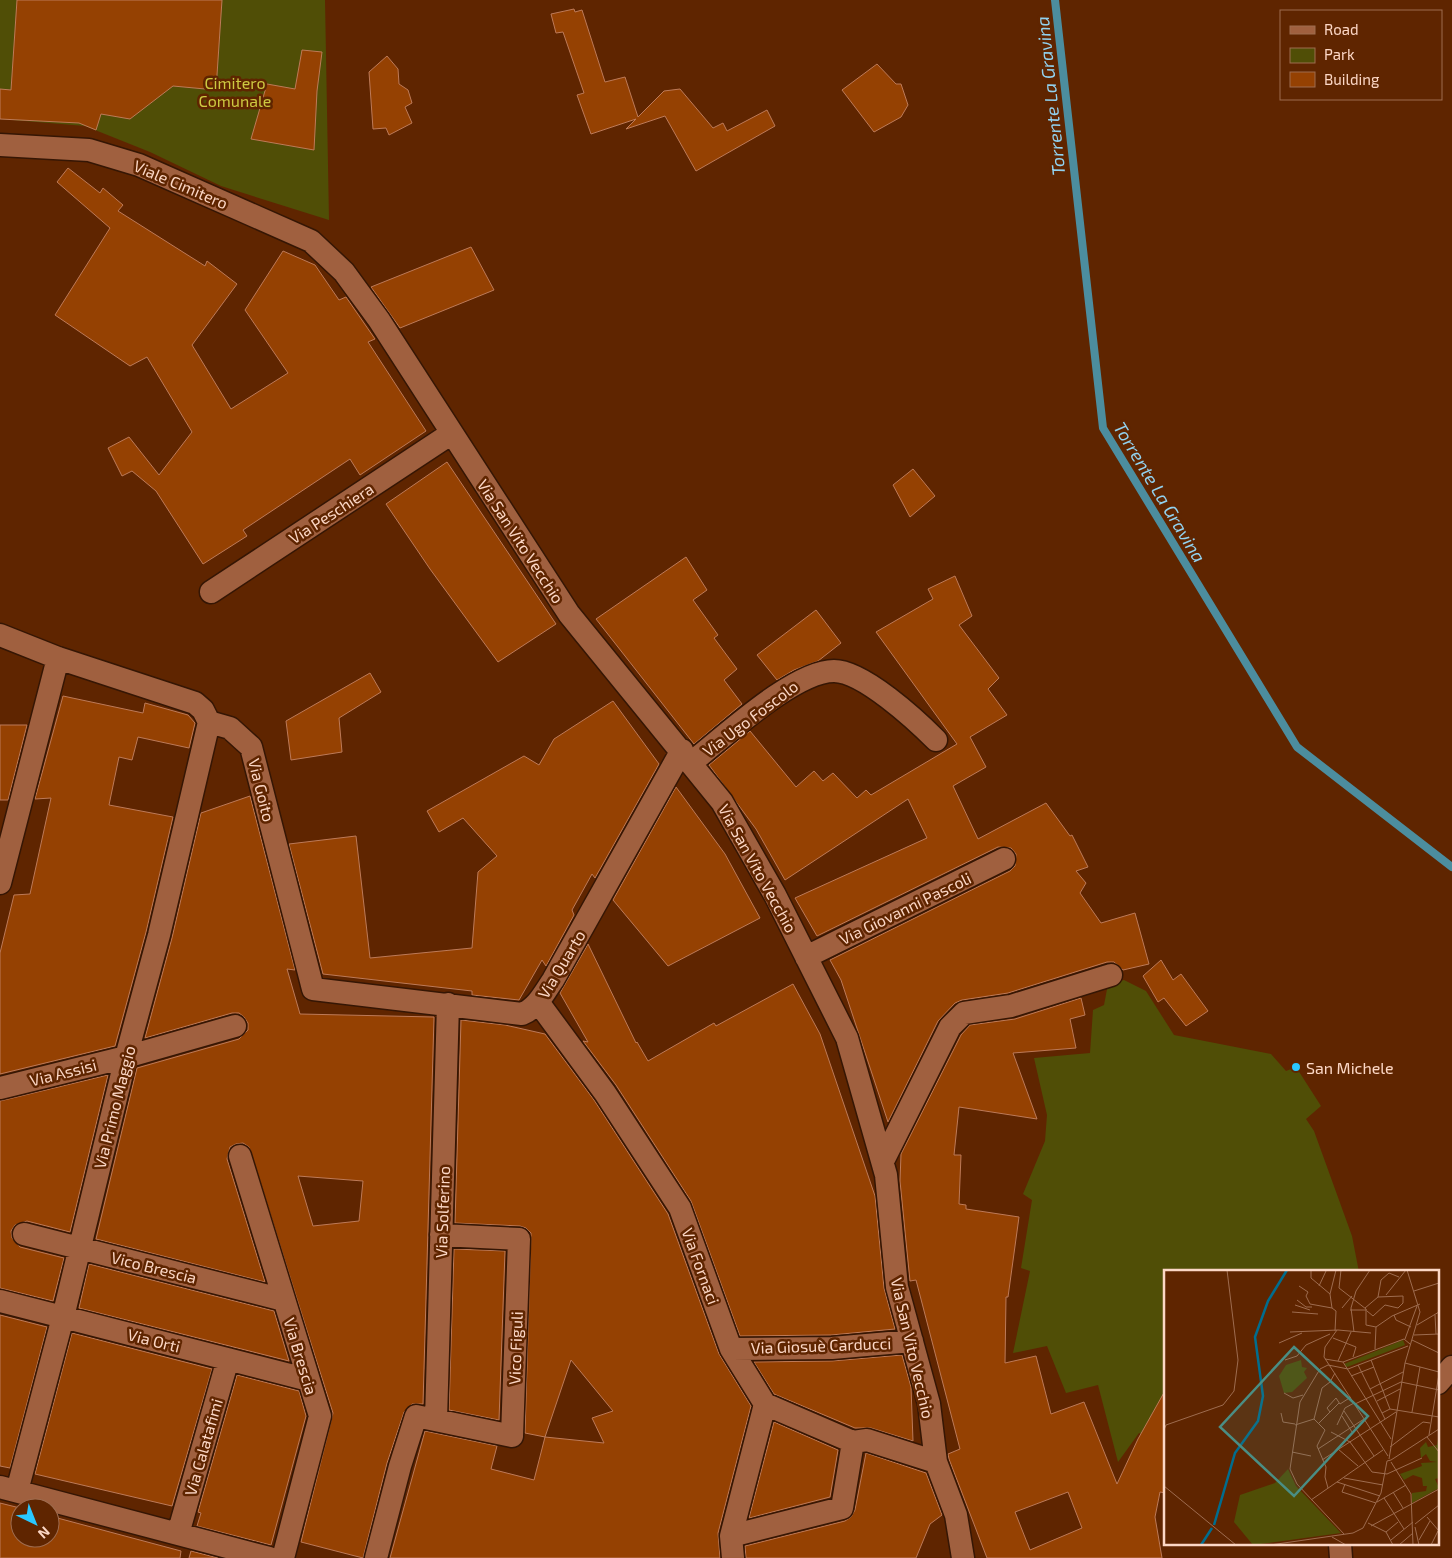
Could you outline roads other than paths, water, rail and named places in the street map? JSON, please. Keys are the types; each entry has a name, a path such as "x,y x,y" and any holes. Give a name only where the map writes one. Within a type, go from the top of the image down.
{"street":[{"name":"Viale Cimitero","path":"0,145 89,150 138,165 310,241 344,272"},
{"name":"Via San Vito Vecchio","path":"344,272 379,320 569,614 687,756 722,802 775,895 847,1038 883,1161 897,1287 929,1404 936,1462 956,1515 964,1558"},
{"name":"Via Peschiera","path":"211,592 452,433"},
{"path":"0,635 58,658 195,703 203,710 209,722"},
{"path":"0,883 58,658"},
{"name":"Via Ugo Foscolo","path":"687,756 806,676 835,671 859,679 886,697 915,719 936,740"},
{"name":"Via Goito","path":"209,722 230,728 251,747 313,989"},
{"name":"Via Primo Maggio","path":"8,1489 63,1317 126,1057 160,935 209,722"},
{"name":"Via Quarto","path":"313,989 522,1014 530,1011 538,1002 687,756"},
{"name":"Via Giovanni Pascoli","path":"806,957 1004,859"},
{"path":"883,1161 950,1027 964,1013 1011,1006 1111,976"},
{"name":"Via Fornaci","path":"538,1002 605,1093 680,1208 731,1349 765,1404"},
{"name":"Via Solferino","path":"376,1558 400,1466 426,1419 441,1235 448,1004"},
{"name":"Via Assisi","path":"0,1088 126,1057 235,1026"},
{"name":"Via Brescia","path":"240,1156 320,1416 283,1558"},
{"name":"Vico Brescia","path":"24,1234 284,1300"},
{"name":"Vico Figuli","path":"426,1419 512,1436 519,1239 441,1235"},
{"name":"Via Orti","path":"0,1301 309,1380"},
{"name":"Via Giosuè Carducci","path":"731,1349 832,1348 912,1341"},
{"name":"Via Calatafimi","path":"178,1534 228,1359"},
{"path":"1440,1381 1452,1367"},
{"path":"733,1558 731,1536 765,1404 852,1442 867,1440 936,1462"},
{"path":"731,1536 842,1508 852,1442"},
{"path":"8,1489 258,1557"}],"waterway":[{"name":"Torrente La Gravina","path":"1055,0 1103,428 1297,747 1452,867"}],"place":[{"name":"San Michele","path":"1296,1067"}],"park label":[{"name":"Cimitero Comunale","path":"235,91"}]}
